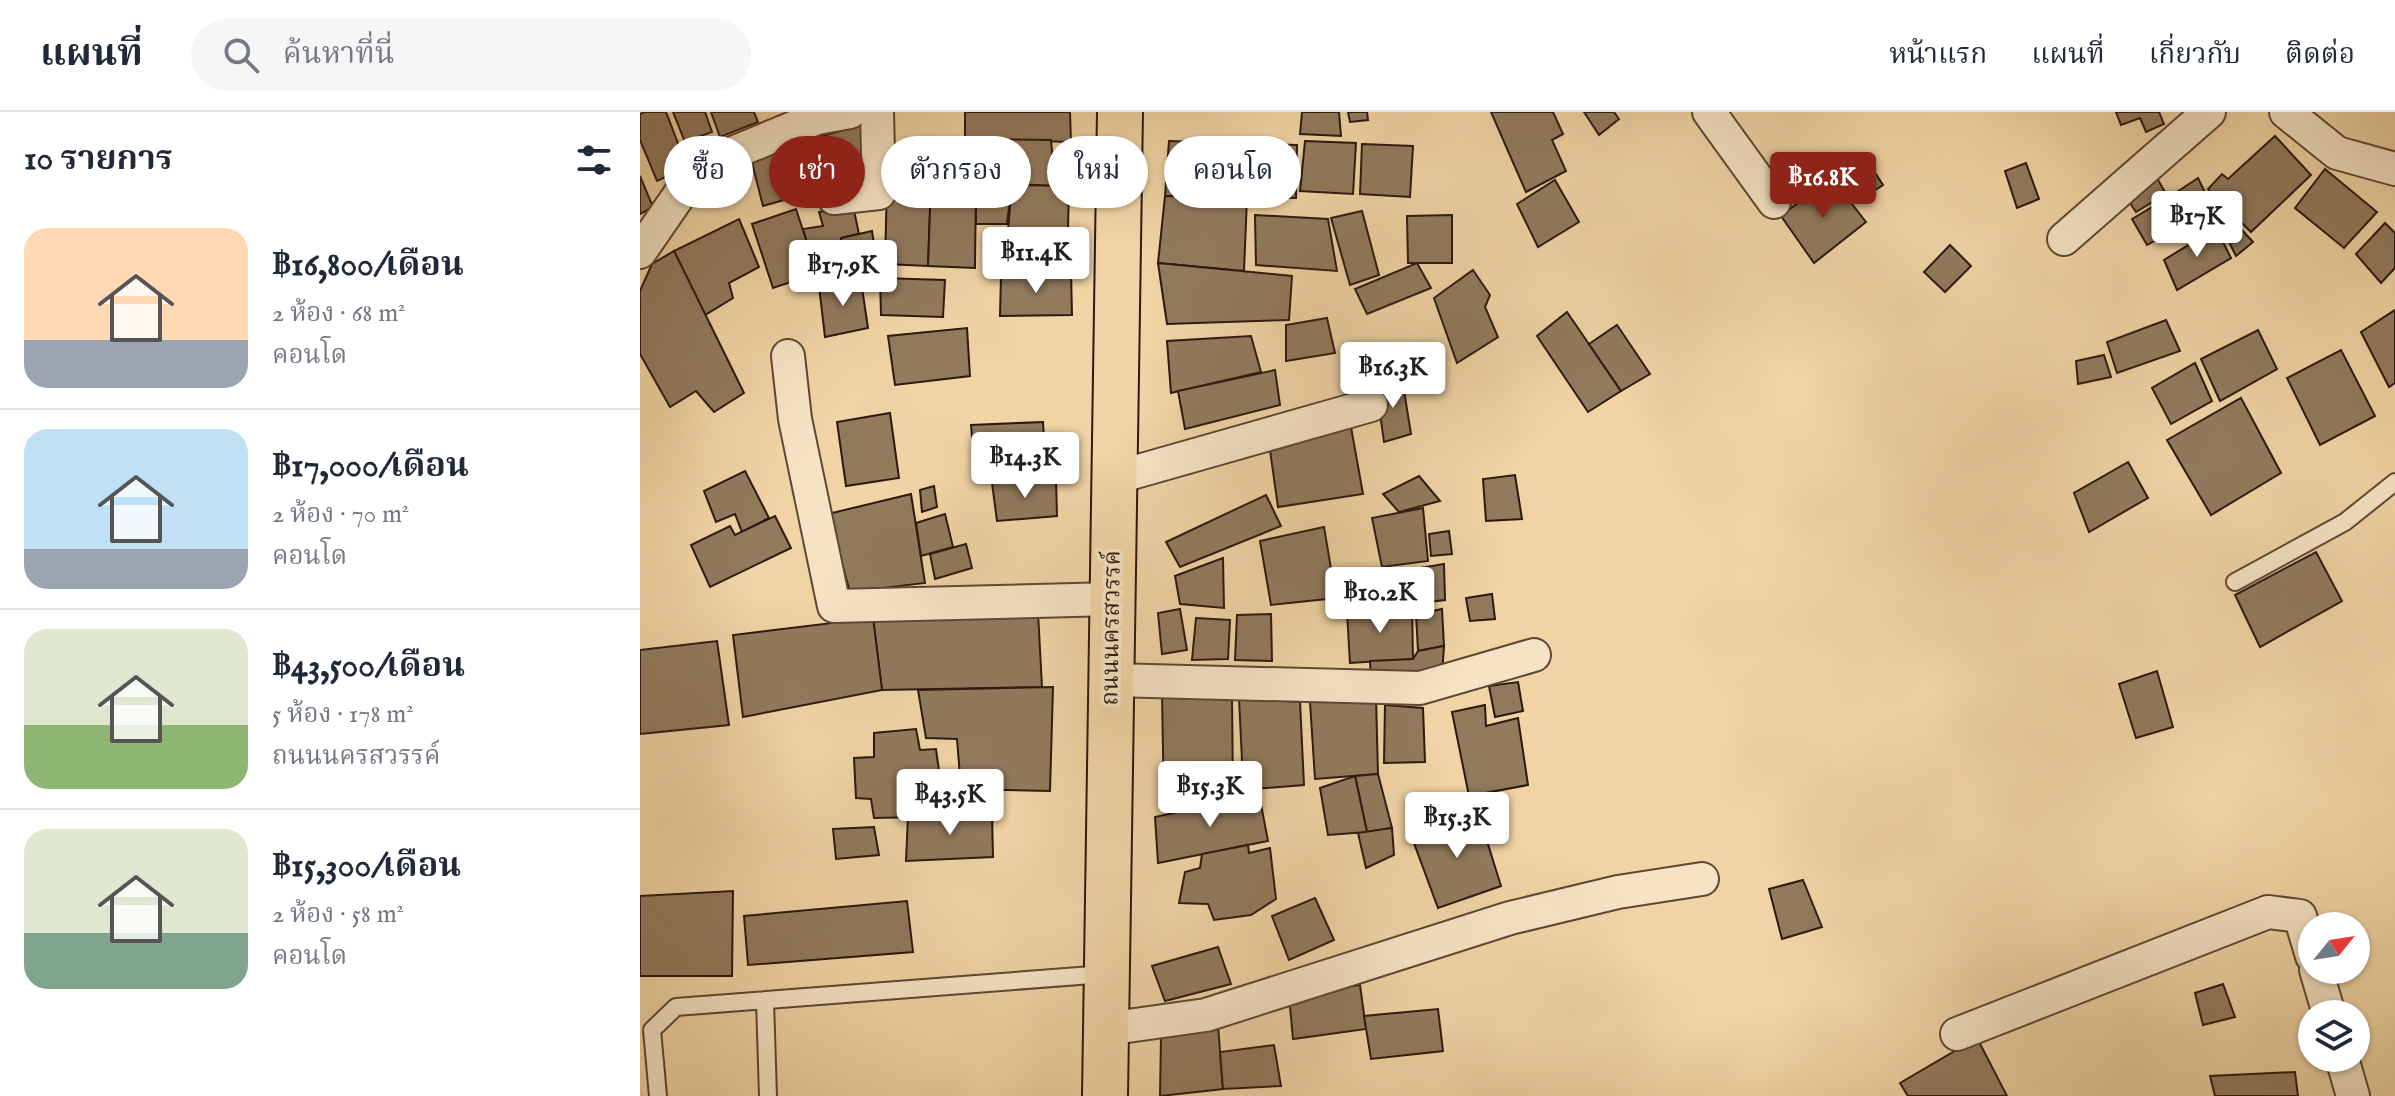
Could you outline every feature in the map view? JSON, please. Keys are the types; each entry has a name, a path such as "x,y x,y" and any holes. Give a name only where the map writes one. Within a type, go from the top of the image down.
{"main road":[{"name":"ถนนนครสวรรค์","path":"1105,1096 1120,112"}],"street":[{"path":"640,252 682,191 723,157 817,118 850,112"},
{"path":"865,195 879,193 877,112"},
{"path":"1709,112 1774,202"},
{"path":"2064,239 2209,112"},
{"path":"2286,112 2337,153 2395,169"},
{"path":"788,356 795,419 834,606 1113,599"},
{"path":"1114,478 1371,405"},
{"path":"1112,680 1420,688 1534,655"},
{"path":"1106,1029 1206,1015 1510,918 1618,892 1702,879"},
{"path":"1957,1034 2268,912 2298,916"},
{"path":"2346,1072 2353,1096"}],"lane":[{"path":"2235,582 2345,522 2395,482"},
{"path":"658,1096 647,1046 652,1030 676,1007 1107,974"},
{"path":"765,1001 768,1096"}],"building":[{"path":"666,112 675,136 664,136 664,178 657,181 640,140 640,114"},
{"path":"673,112 705,112 712,132 701,136 683,136"},
{"path":"711,112 754,112 758,122 720,136"},
{"path":"965,112 1070,112 1071,136 1047,136 1047,141 1031,141 1031,136 965,136"},
{"path":"1302,112 1339,112 1341,136 1300,134"},
{"path":"1348,112 1367,112 1368,120 1350,122"},
{"path":"1491,112 1553,112 1563,134 1552,140 1566,171 1526,192"},
{"path":"1584,112 1614,112 1619,119 1599,135"},
{"path":"2116,112 2159,112 2164,124 2146,132 2140,118 2121,125"},
{"path":"861,125 864,136 822,136"},
{"path":"2275,136 2311,175 2251,232 2208,189 2222,174 2228,179"},
{"path":"1031,140 1047,140 1047,186 1031,185"},
{"path":"865,141 874,176 865,179"},
{"path":"1305,141 1356,143 1353,194 1301,191"},
{"path":"1362,144 1413,146 1410,197 1360,194"},
{"path":"769,152 769,204 763,206 753,167 753,158"},
{"path":"1863,154 1883,185 1863,198 1844,167"},
{"path":"2026,163 2039,199 2017,208 2005,171"},
{"path":"2152,169 2166,194 2136,212 2123,193"},
{"path":"2325,169 2377,212 2344,248 2295,208"},
{"path":"640,176 653,207 640,214"},
{"path":"1831,177 1866,222 1814,263 1781,216"},
{"path":"2198,178 2214,211 2184,229 2165,200"},
{"path":"1555,180 1579,222 1538,247 1517,204"},
{"path":"1031,185 1047,186 1047,208 1068,208 1068,228 1008,230 1010,208 1031,208"},
{"path":"2159,203 2174,230 2147,245 2132,219"},
{"path":"1164,206 1164,208 1247,208 1244,271 1158,263"},
{"path":"853,208 859,234 841,238 845,275 818,281 803,229 823,226 819,212"},
{"path":"886,208 930,208 928,266 885,264"},
{"path":"930,208 976,208 975,268 928,266"},
{"path":"976,208 1009,208 1007,224 976,224"},
{"path":"796,209 817,273 773,288 752,224"},
{"path":"1362,211 1379,275 1350,285 1331,218"},
{"path":"1255,215 1328,219 1337,271 1256,265"},
{"path":"1452,215 1452,263 1408,263 1407,216"},
{"path":"739,219 759,267 729,283 733,298 705,315 674,251"},
{"path":"2385,223 2395,233 2395,268 2381,283 2356,254"},
{"path":"1068,228 1071,272 1001,276 1002,231"},
{"path":"2216,228 2231,258 2177,290 2164,260"},
{"path":"2240,228 2253,242 2236,256 2227,238"},
{"path":"872,231 877,265 845,275 841,238"},
{"path":"1950,245 1971,266 1945,292 1924,272"},
{"path":"674,251 744,393 714,412 696,391 670,407 640,354 640,291 652,264"},
{"path":"1158,263 1292,276 1289,320 1167,324"},
{"path":"1417,263 1431,288 1367,314 1355,289"},
{"path":"1473,270 1490,295 1485,307 1498,337 1457,363 1434,298"},
{"path":"1071,272 1072,315 1000,316 1001,276"},
{"path":"880,278 945,280 943,317 881,315"},
{"path":"861,281 868,328 825,337 819,286"},
{"path":"2395,310 2395,383 2389,387 2361,332"},
{"path":"1567,312 1621,391 1588,412 1537,336"},
{"path":"1327,318 1335,353 1286,361 1286,325"},
{"path":"2166,320 2180,351 2117,373 2107,342"},
{"path":"1617,325 1650,374 1621,391 1589,344"},
{"path":"967,328 970,376 895,385 888,336"},
{"path":"2258,330 2277,369 2220,401 2201,359"},
{"path":"1251,336 1261,372 1171,393 1167,341"},
{"path":"2341,350 2375,416 2320,445 2287,378"},
{"path":"2104,355 2111,377 2078,384 2076,361"},
{"path":"2195,363 2212,401 2171,424 2152,388"},
{"path":"1275,370 1280,405 1185,429 1178,391"},
{"path":"1402,378 1411,434 1384,442 1376,385"},
{"path":"2241,398 2281,473 2211,515 2167,440"},
{"path":"890,413 899,478 846,486 837,422"},
{"path":"1043,422 1046,473 975,472 971,425"},
{"path":"1351,427 1363,494 1278,507 1269,443"},
{"path":"2128,462 2148,498 2089,532 2074,493"},
{"path":"745,471 769,518 742,532 735,514 716,522 704,491"},
{"path":"1515,475 1522,519 1486,521 1483,479"},
{"path":"1419,476 1440,501 1399,512 1383,494"},
{"path":"1056,479 1057,516 997,521 992,483"},
{"path":"934,486 937,507 922,512 920,490"},
{"path":"911,494 925,583 850,592 828,514"},
{"path":"1266,495 1281,526 1180,567 1166,542"},
{"path":"1423,508 1428,561 1382,567 1372,518"},
{"path":"945,514 953,547 921,556 916,523"},
{"path":"775,516 791,548 710,587 691,545 730,526 735,535"},
{"path":"1324,527 1336,598 1271,605 1260,541"},
{"path":"1449,531 1452,554 1431,556 1429,534"},
{"path":"966,544 972,568 935,579 930,554"},
{"path":"2316,552 2342,601 2260,647 2235,595"},
{"path":"1223,558 1224,608 1180,604 1175,576"},
{"path":"1444,564 1445,600 1419,603 1420,568"},
{"path":"1492,594 1495,619 1470,621 1466,598"},
{"path":"1412,608 1413,659 1350,663 1347,612"},
{"path":"1180,609 1187,650 1162,654 1158,613"},
{"path":"1442,609 1444,646 1418,651 1416,614"},
{"path":"1038,612 1042,687 882,690 873,618"},
{"path":"1271,614 1272,661 1235,660 1237,615"},
{"path":"873,618 882,690 743,717 733,635"},
{"path":"1196,618 1230,620 1228,659 1192,660"},
{"path":"717,641 729,725 640,734 640,650"},
{"path":"1444,646 1442,675 1371,680 1370,661 1413,659 1418,651"},
{"path":"2157,671 2173,727 2136,738 2119,684"},
{"path":"1518,682 1523,711 1495,717 1489,686"},
{"path":"1053,687 1050,791 961,789 957,739 926,738 918,690"},
{"path":"1162,692 1232,694 1233,795 1164,810"},
{"path":"1376,697 1378,774 1315,779 1310,702"},
{"path":"1239,698 1300,702 1304,785 1254,789 1243,781"},
{"path":"1385,705 1423,708 1425,762 1384,763"},
{"path":"1485,705 1486,726 1518,718 1528,785 1469,796 1452,712"},
{"path":"916,729 920,750 936,749 943,800 919,804 919,817 874,818 871,799 856,798 854,758 874,757 874,733"},
{"path":"1378,774 1392,828 1367,832 1355,776"},
{"path":"1355,776 1367,832 1328,835 1320,788"},
{"path":"1259,794 1268,841 1158,863 1155,817"},
{"path":"1478,812 1501,886 1438,908 1411,835"},
{"path":"992,814 993,857 906,861 908,817"},
{"path":"874,827 879,855 836,859 833,829"},
{"path":"1392,828 1394,855 1366,868 1358,833"},
{"path":"1248,845 1249,853 1270,848 1276,899 1251,915 1214,920 1208,904 1179,903 1185,872 1200,868 1202,854"},
{"path":"1803,880 1822,927 1782,939 1769,889"},
{"path":"733,891 732,976 640,976 640,896"},
{"path":"1315,898 1334,940 1289,960 1272,916"},
{"path":"907,901 913,952 748,965 744,916"},
{"path":"1218,947 1231,984 1165,1001 1152,966"},
{"path":"2223,984 2235,1017 2203,1025 2195,993"},
{"path":"1360,985 1366,1029 1293,1039 1289,996"},
{"path":"1438,1009 1443,1051 1371,1059 1364,1016"},
{"path":"1218,1025 1223,1089 1160,1096 1161,1036"},
{"path":"1977,1038 2007,1096 1908,1096 1900,1083"},
{"path":"1274,1045 1281,1086 1223,1089 1220,1052"},
{"path":"2295,1072 2298,1096 2215,1096 2210,1076"}]}
